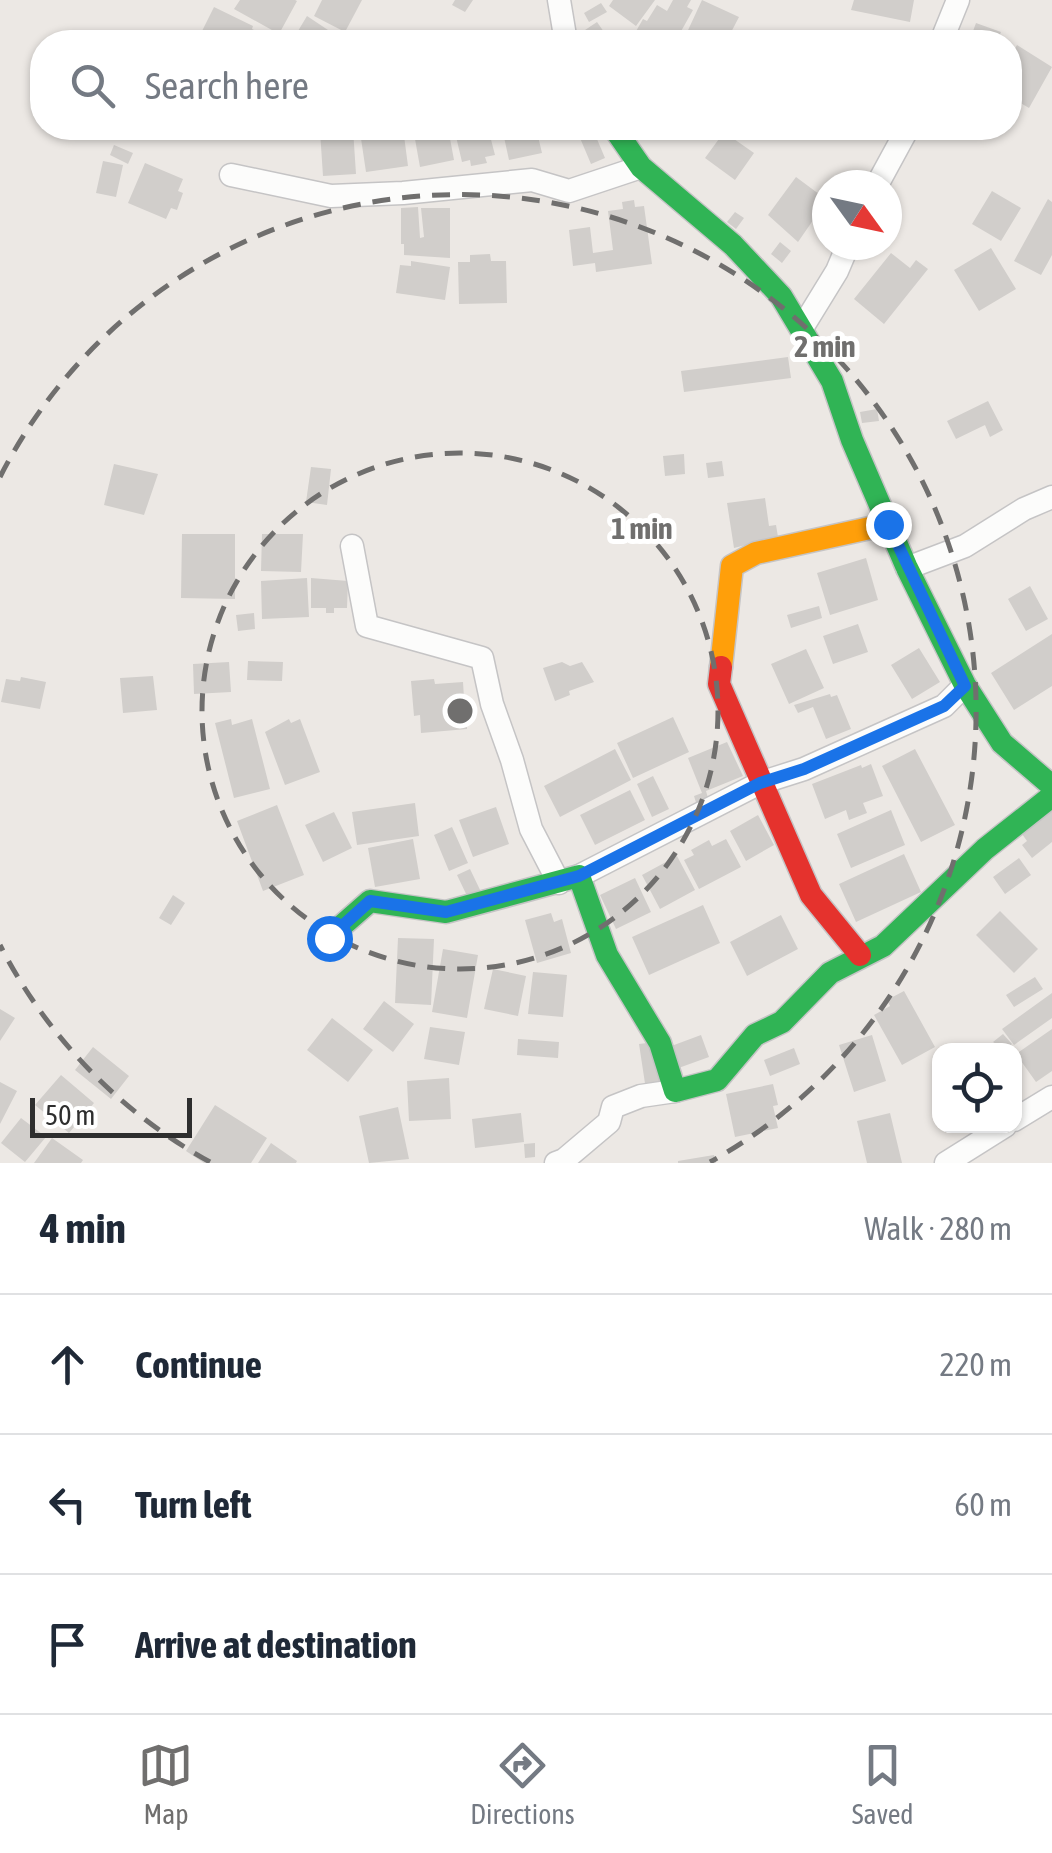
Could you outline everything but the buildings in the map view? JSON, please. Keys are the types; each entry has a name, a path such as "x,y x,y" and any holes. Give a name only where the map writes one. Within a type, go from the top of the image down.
{"street":[{"path":"559,0 564,30"},
{"path":"946,30 958,0"},
{"path":"622,140 641,167 733,245 782,296 832,382 906,568 965,686 1002,743 1052,786"},
{"path":"885,170 901,140"},
{"path":"231,175 330,196 532,180 569,191 641,167"},
{"path":"802,328 842,260"},
{"path":"906,568 965,546 1024,509 1052,497"},
{"path":"860,955 811,895 719,684 732,566 756,553 888,524"},
{"path":"352,546 367,626 482,658 492,704 531,829 569,879 607,954 660,1043 675,1091"},
{"path":"329,938 370,901 446,912 569,879 760,783 804,769 944,706 965,686"},
{"path":"556,1163 609,1122 612,1107 641,1096 717,1080 755,1035 782,1022 830,973 883,946 984,849 1052,796"},
{"path":"1022,1115 1052,1097"},
{"path":"946,1163 993,1133"}],"traffic: fast":[{"path":"622,140 641,167 733,245 781,296 832,381 852,440 907,568 965,685 1002,743 1052,786"},
{"path":"329,937 370,901 446,912 579,876 607,955 660,1043 675,1091 717,1080 755,1035 782,1022 830,973 883,946 985,849 1052,796"}],"traffic: slow":[{"path":"721,667 732,566 756,553 888,524"}],"traffic: jam":[{"path":"721,667 719,684 811,895 860,955"}],"route":[{"path":"329,938 370,901 446,912 579,876 760,783 804,769 944,706 965,686 888,524"}]}
